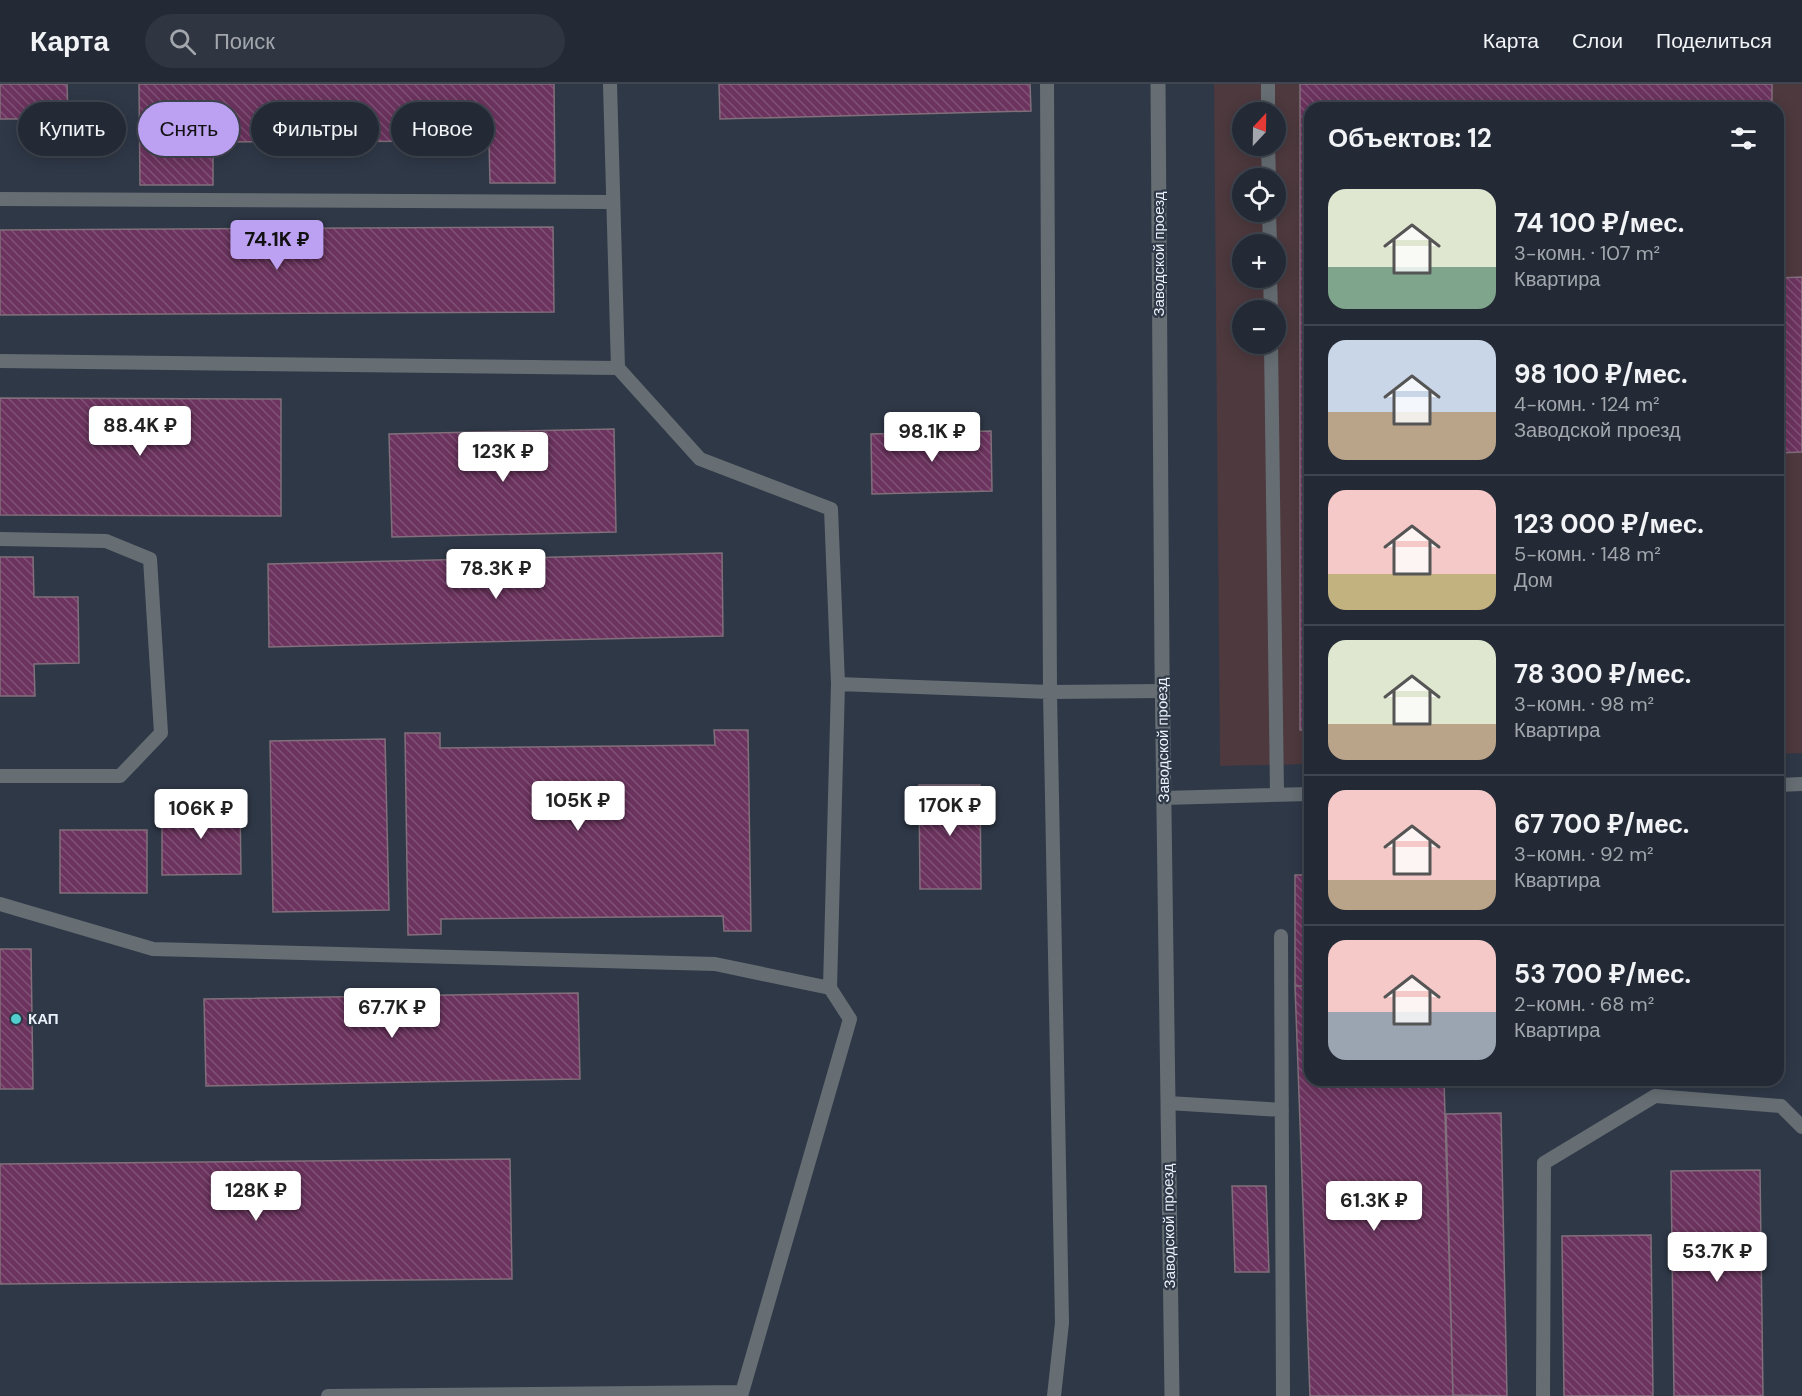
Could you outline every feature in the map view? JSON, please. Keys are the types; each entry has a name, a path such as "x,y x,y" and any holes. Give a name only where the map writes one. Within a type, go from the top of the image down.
{"street":[{"name":"Заводской проезд","path":"1158,84 1163,798 1172,1396"}],"lane":[{"path":"327,1396 742,1394 850,1019 830,988 838,684 831,509 700,459 618,368 610,84"},
{"path":"1047,84 1050,692 1062,1323 1054,1396"},
{"path":"1268,84 1268,102"},
{"path":"0,199 612,202"},
{"path":"1271,354 1277,794"},
{"path":"0,361 618,368"},
{"path":"0,539 106,541 150,559 161,733 120,776 0,776"},
{"path":"838,684 1050,692 1162,691"},
{"path":"1784,785 1802,784"},
{"path":"1163,798 1304,794"},
{"path":"0,904 153,949 715,964 830,988"},
{"path":"1281,936 1283,1396"},
{"path":"1543,1396 1544,1163 1655,1096 1781,1106 1802,1127"},
{"path":"1168,1103 1282,1110"}],"shaded area":[{"path":"1214,84 1802,84 1802,753 1784,754 1784,102 1304,102 1304,764 1220,766"}],"building":[{"path":"0,84 67,84 68,102 18,102 18,119 0,119"},
{"path":"139,84 554,84 555,183 490,183 489,156 494,156 494,102 391,102 391,141 379,141 379,102 251,102 251,142 239,142 239,102 139,102"},
{"path":"719,84 1030,84 1031,111 720,119"},
{"path":"1300,84 1772,84 1772,102 1304,102 1304,730 1300,730"},
{"path":"140,156 213,156 213,185 140,185"},
{"path":"553,227 554,312 0,315 0,230"},
{"path":"1802,277 1802,452 1784,453 1784,278"},
{"path":"0,398 281,399 281,516 0,515"},
{"path":"614,429 616,532 392,537 389,434"},
{"path":"991,431 992,491 872,494 871,434"},
{"path":"722,553 723,636 269,647 268,564"},
{"path":"0,557 33,557 34,597 78,597 79,663 34,664 35,696 0,696"},
{"path":"714,730 748,730 751,931 724,931 723,916 441,919 441,934 408,935 405,733 440,733 440,748 715,745"},
{"path":"385,739 389,910 273,912 270,741"},
{"path":"919,785 980,785 981,889 920,889"},
{"path":"240,805 241,874 162,875 162,806"},
{"path":"60,830 147,830 147,893 60,893"},
{"path":"1295,875 1304,875 1304,986 1295,986"},
{"name":"КАП","path":"0,949 31,949 33,1089 0,1089"},
{"path":"1295,986 1304,986 1304,1086 1444,1086 1453,1396 1310,1396"},
{"path":"578,993 580,1079 206,1086 204,999"},
{"path":"1501,1113 1507,1396 1453,1395 1446,1114"},
{"path":"510,1159 512,1279 0,1284 0,1164"},
{"path":"1760,1170 1763,1396 1674,1396 1671,1171"},
{"path":"1232,1186 1266,1186 1269,1272 1235,1272"},
{"path":"1651,1235 1653,1396 1564,1396 1562,1236"}],"place":[{"name":"КАП","path":"16,1019"}]}
